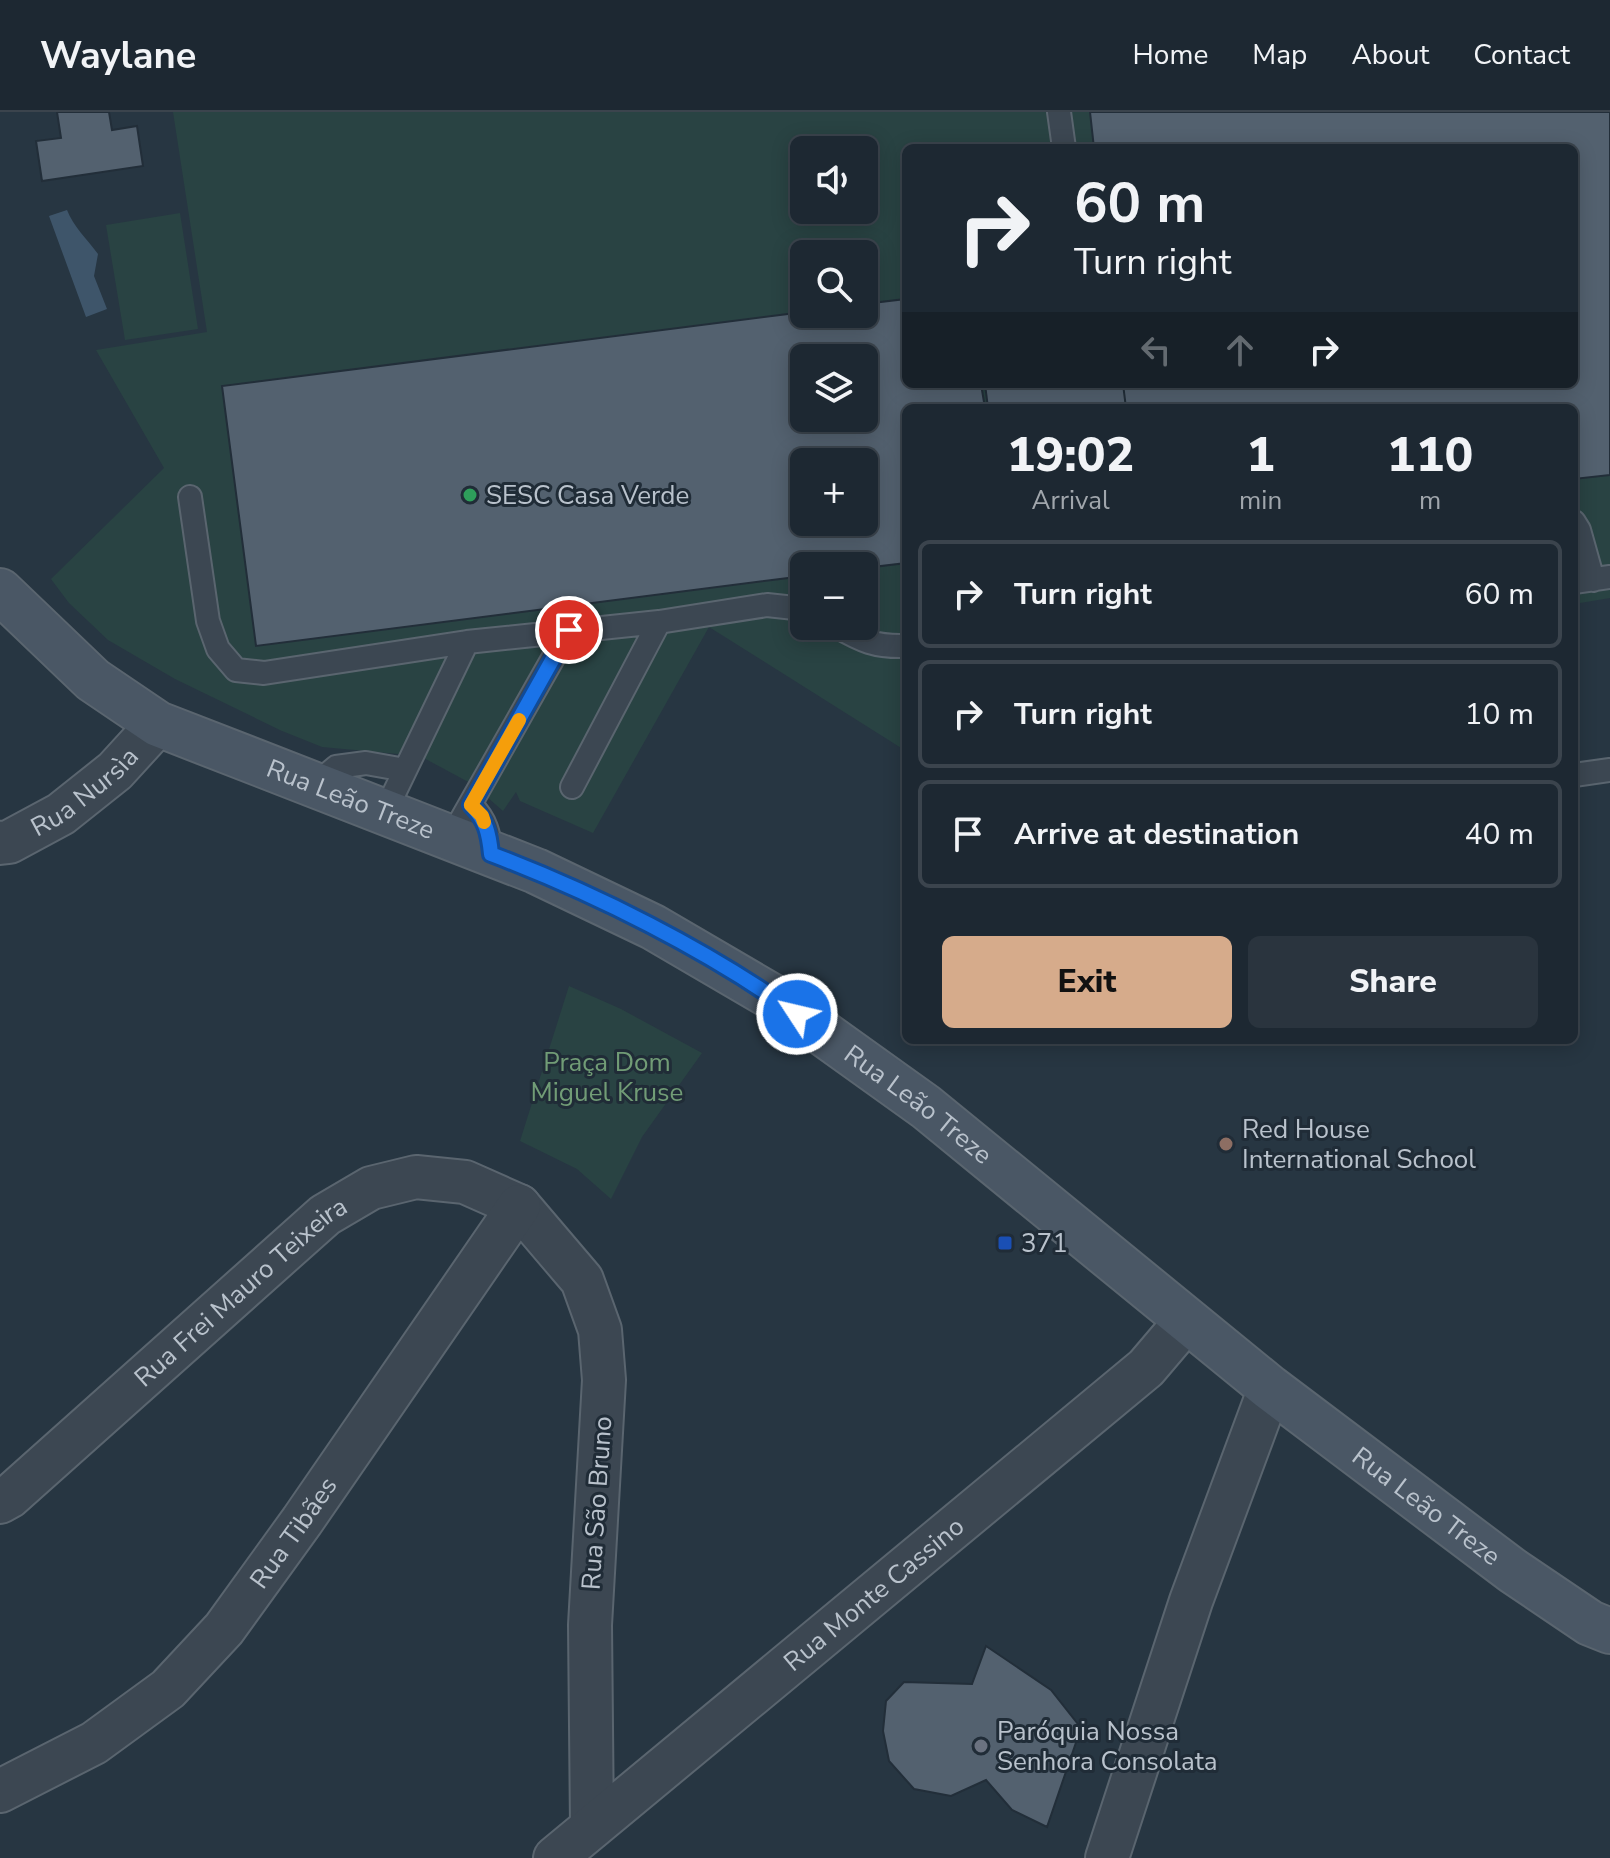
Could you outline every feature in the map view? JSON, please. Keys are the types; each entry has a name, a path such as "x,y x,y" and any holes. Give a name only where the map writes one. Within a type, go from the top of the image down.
{"main road":[{"name":"Rua Leão Treze","path":"0,591 93,680 158,724 385,812 471,832 536,871 653,927 771,996 926,1107 1270,1388 1513,1571 1590,1623 1610,1631"}],"street":[{"name":"Rua Nursìa","path":"0,843 9,842 61,814 115,771 158,724"},
{"name":"Rua Frei Mauro Teixeira","path":"0,1502 21,1487 325,1215 371,1188 416,1177 465,1182 519,1206"},
{"name":"Rua Tibães","path":"0,1791 94,1743 168,1689 224,1629 519,1206"},
{"name":"Rua São Bruno","path":"519,1206 582,1280 600,1330 604,1380 590,1625 592,1827"},
{"name":"Rua Monte Cassino","path":"555,1858 1146,1368 1186,1321"},
{"path":"1107,1858 1191,1601 1270,1388"}],"lane":[{"path":"1059,112 1063,144"},
{"path":"190,497 208,621 218,649 236,670 264,673 467,642 659,622 767,605 790,607"},
{"path":"1578,528 1592,580"},
{"path":"572,787 659,622"},
{"path":"471,832 569,630"},
{"path":"860,640 881,647 902,646"},
{"path":"385,812 467,642"},
{"path":"315,785 336,767 366,763 405,770"},
{"path":"1578,774 1610,770"}],"green space":[{"name":"SESC Casa Verde","path":"173,112 1610,112 1610,598 1578,603 1578,404 902,404 902,748 709,627 593,833 520,801 516,792 503,811 472,784 420,756 322,747 175,679 108,640 69,603 51,579 164,468 96,350 207,332"},
{"path":"180,213 198,329 125,340 106,225"},
{"name":"Praça Dom Miguel Kruse","path":"569,986 621,1009 702,1053 642,1137 611,1199 577,1169 520,1141"}],"water":[{"path":"67,210 98,254 94,276 107,309 86,317 49,216"}],"building":[{"path":"57,112 109,112 112,130 137,126 143,166 42,181 36,141 61,138"},
{"path":"1090,112 1610,112 1610,475 1578,479 1578,404 1126,404 1124,388 1578,388 1578,144 1094,144"},
{"path":"902,299 902,388 982,388 984,404 902,404 902,563 878,566 878,552 790,552 790,578 256,646 222,386 790,314 790,328 878,328 878,302"},
{"path":"986,388 1124,388 1126,404 988,404"},
{"name":"Paróquia Nossa Senhora Consolata","path":"986,1646 1051,1690 1081,1728 1047,1827 1012,1810 986,1780 951,1796 914,1789 889,1761 883,1731 886,1701 904,1682 972,1684"}],"slow traffic":[{"path":"484,822 471,805 519,720"}],"place":[{"name":"SESC Casa Verde","path":"470,495"},
{"name":"Red House International School","path":"1226,1144"},
{"name":"371","path":"1005,1243"},
{"name":"Paróquia Nossa Senhora Consolata","path":"981,1746"}],"route":[{"path":"569,630 471,805 482,816 489,833 491,854 536,871 653,927 797,1014"}]}
